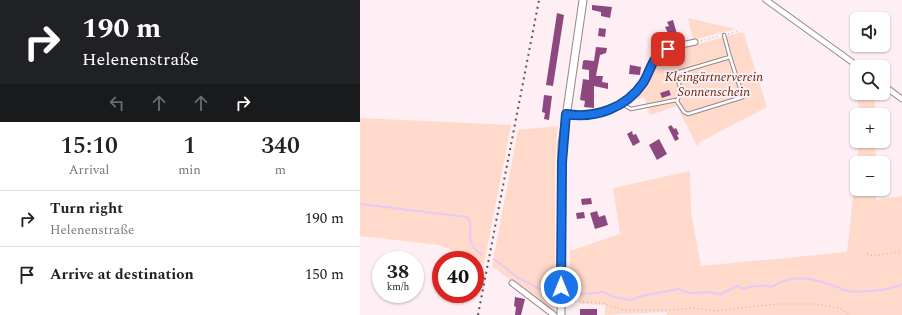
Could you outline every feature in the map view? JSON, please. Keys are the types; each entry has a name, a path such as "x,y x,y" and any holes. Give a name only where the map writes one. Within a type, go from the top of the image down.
{"street":[{"path":"562,315 562,162 566,114 583,0"},
{"path":"766,0 850,61"},
{"path":"566,114 580,116 598,114 622,103 643,83 658,54 664,50 695,42"},
{"path":"890,90 902,99"},
{"path":"512,283 554,315"}],"lane":[{"path":"677,101 684,112 688,114 743,97 724,35"},
{"path":"677,101 682,91 676,73 730,57"},
{"path":"622,103 631,109 677,101"}],"path":[{"path":"695,42 739,31"},
{"path":"867,254 874,256 902,251"},
{"path":"562,301 601,303 624,310 670,310 695,308 714,311 776,304 827,305 839,308 850,315"}],"green space":[{"path":"688,18 735,29 693,40"},
{"name":"Kleingärtnerverein Sonnenschein","path":"742,32 744,34 767,107 700,142 697,146 677,106 650,115 644,97 628,102 650,74 656,59 662,54"},
{"path":"856,100 875,100 875,108 860,108"},
{"path":"360,118 511,125 484,264 484,251 455,251 439,245 360,236"},
{"path":"558,126 555,163 555,314 492,266 518,130"},
{"path":"858,148 875,148 876,156 857,156"},
{"path":"690,171 691,213 701,266 847,252 853,196 876,196 876,200 902,196 902,315 667,315 666,312 605,315 605,305 580,304 580,292 570,292 570,251 620,234 613,188"}],"building":[{"path":"592,5 612,7 610,18 601,16 601,12 592,10"},
{"path":"557,13 564,15 553,86 546,85"},
{"path":"673,20 677,34 670,37 665,27 669,26 667,22"},
{"path":"599,28 606,29 605,37 598,36"},
{"path":"596,47 607,48 606,53 600,55 596,76 603,76 602,82 608,83 608,89 594,86 594,108 584,107 585,101 580,100 583,79 589,80 589,70 582,69 583,61 594,61"},
{"path":"630,65 641,67 640,75 629,74"},
{"path":"669,90 671,95 662,98 660,93"},
{"path":"544,95 552,96 549,120 544,119 545,113 542,112"},
{"path":"671,125 674,129 676,128 679,134 677,135 679,139 675,141 668,127"},
{"path":"632,131 633,135 636,134 640,142 633,146 627,134"},
{"path":"659,139 667,154 657,160 649,145"},
{"path":"591,198 592,204 582,205 581,199"},
{"path":"597,211 599,217 605,215 608,225 595,229 590,213"},
{"path":"584,212 585,218 577,219 576,213"},
{"path":"515,297 525,299 521,315 515,315"},
{"path":"580,309 597,309 597,315 580,315"}],"waterway":[{"path":"360,204 467,217 470,221 471,243 478,251"},
{"path":"494,259 517,277 553,296"},
{"path":"571,295 604,292 614,297 632,300 641,296 678,289 690,293 708,292 721,294 737,286 744,289 758,286 772,287 781,282 799,278 817,280 845,290 857,292 882,290 902,284"}],"railway":[{"path":"478,315 539,0"}],"route":[{"path":"561,287 562,162 566,114 580,116 598,114 621,104 636,92 643,83 649,73 654,58 664,50 668,49"}]}
